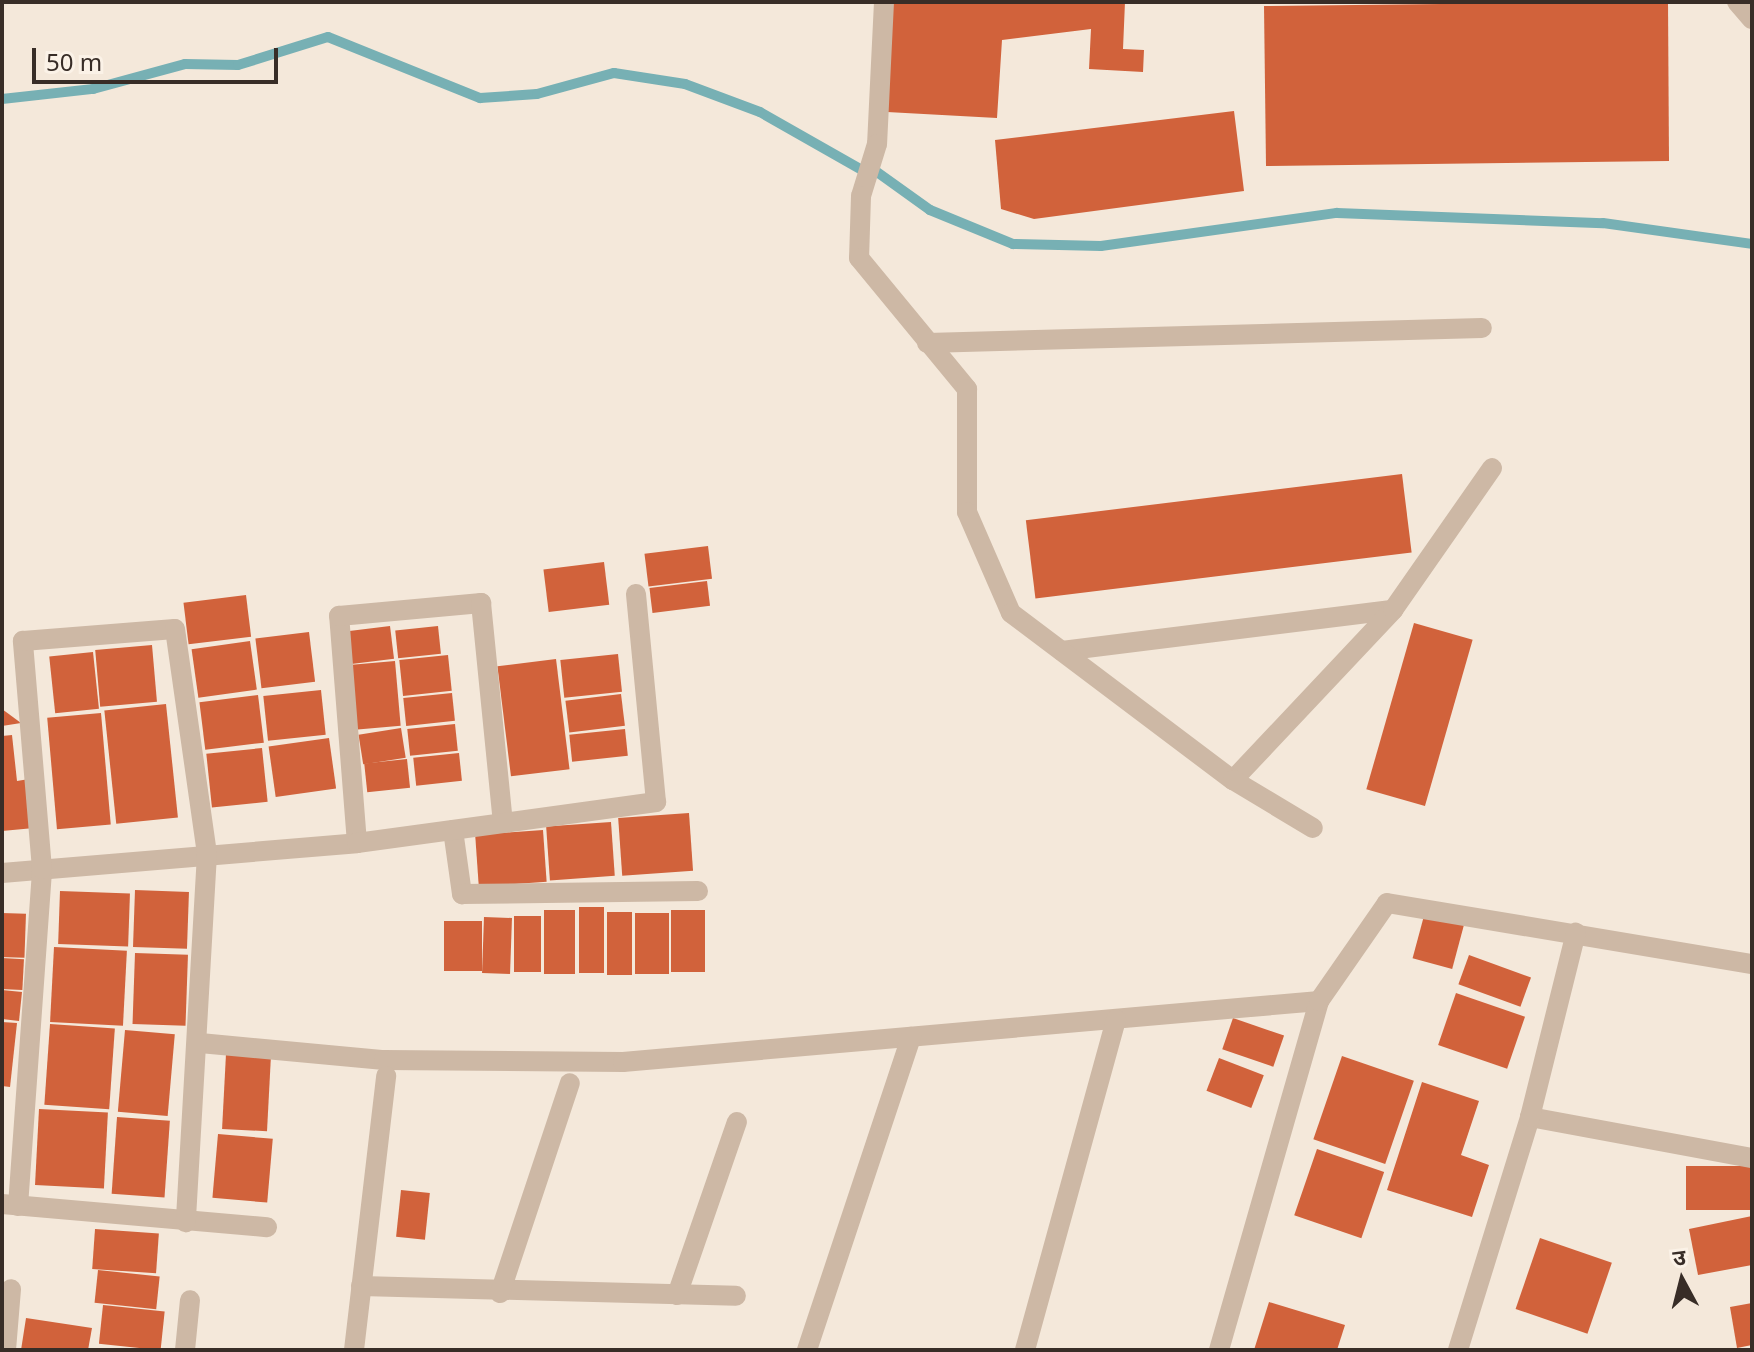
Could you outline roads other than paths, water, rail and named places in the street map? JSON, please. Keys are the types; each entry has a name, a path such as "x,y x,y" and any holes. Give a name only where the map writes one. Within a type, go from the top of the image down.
{"street":[{"path":"884,2 877,144 861,196 859,258 967,389 967,512 1011,613 1233,780 1313,828"},
{"path":"1737,2 1752,19"},
{"path":"927,343 1482,328"},
{"path":"1233,780 1393,610 1492,468"},
{"path":"2,873 357,843 656,802 636,594"},
{"path":"357,843 339,616 481,603 503,823"},
{"path":"1062,651 1393,610"},
{"path":"186,1222 200,1043 207,854 175,629 23,641 42,869 10,1205 186,1222 267,1227"},
{"path":"453,830 462,894 698,891"},
{"path":"1219,1350 1319,1001 1387,903 1752,964 1752,955"},
{"path":"1466,1348 1530,1117 1576,933"},
{"path":"200,1043 384,1060 623,1062 1319,1001"},
{"path":"1025,1350 1116,1019"},
{"path":"807,1350 911,1037"},
{"path":"354,1350 386,1076"},
{"path":"500,1293 570,1083"},
{"path":"1530,1117 1752,1158"},
{"path":"677,1295 737,1122"},
{"path":"361,1286 500,1293 736,1296"},
{"path":"6,1350 11,1289"},
{"path":"185,1350 190,1300"}],"waterway":[{"path":"2,99 93,89 185,64 238,65 328,37 480,98 537,94 614,73 685,84 760,112 862,170 870,167 930,210 1013,244 1101,246 1337,213 1603,223 1752,244"}]}
